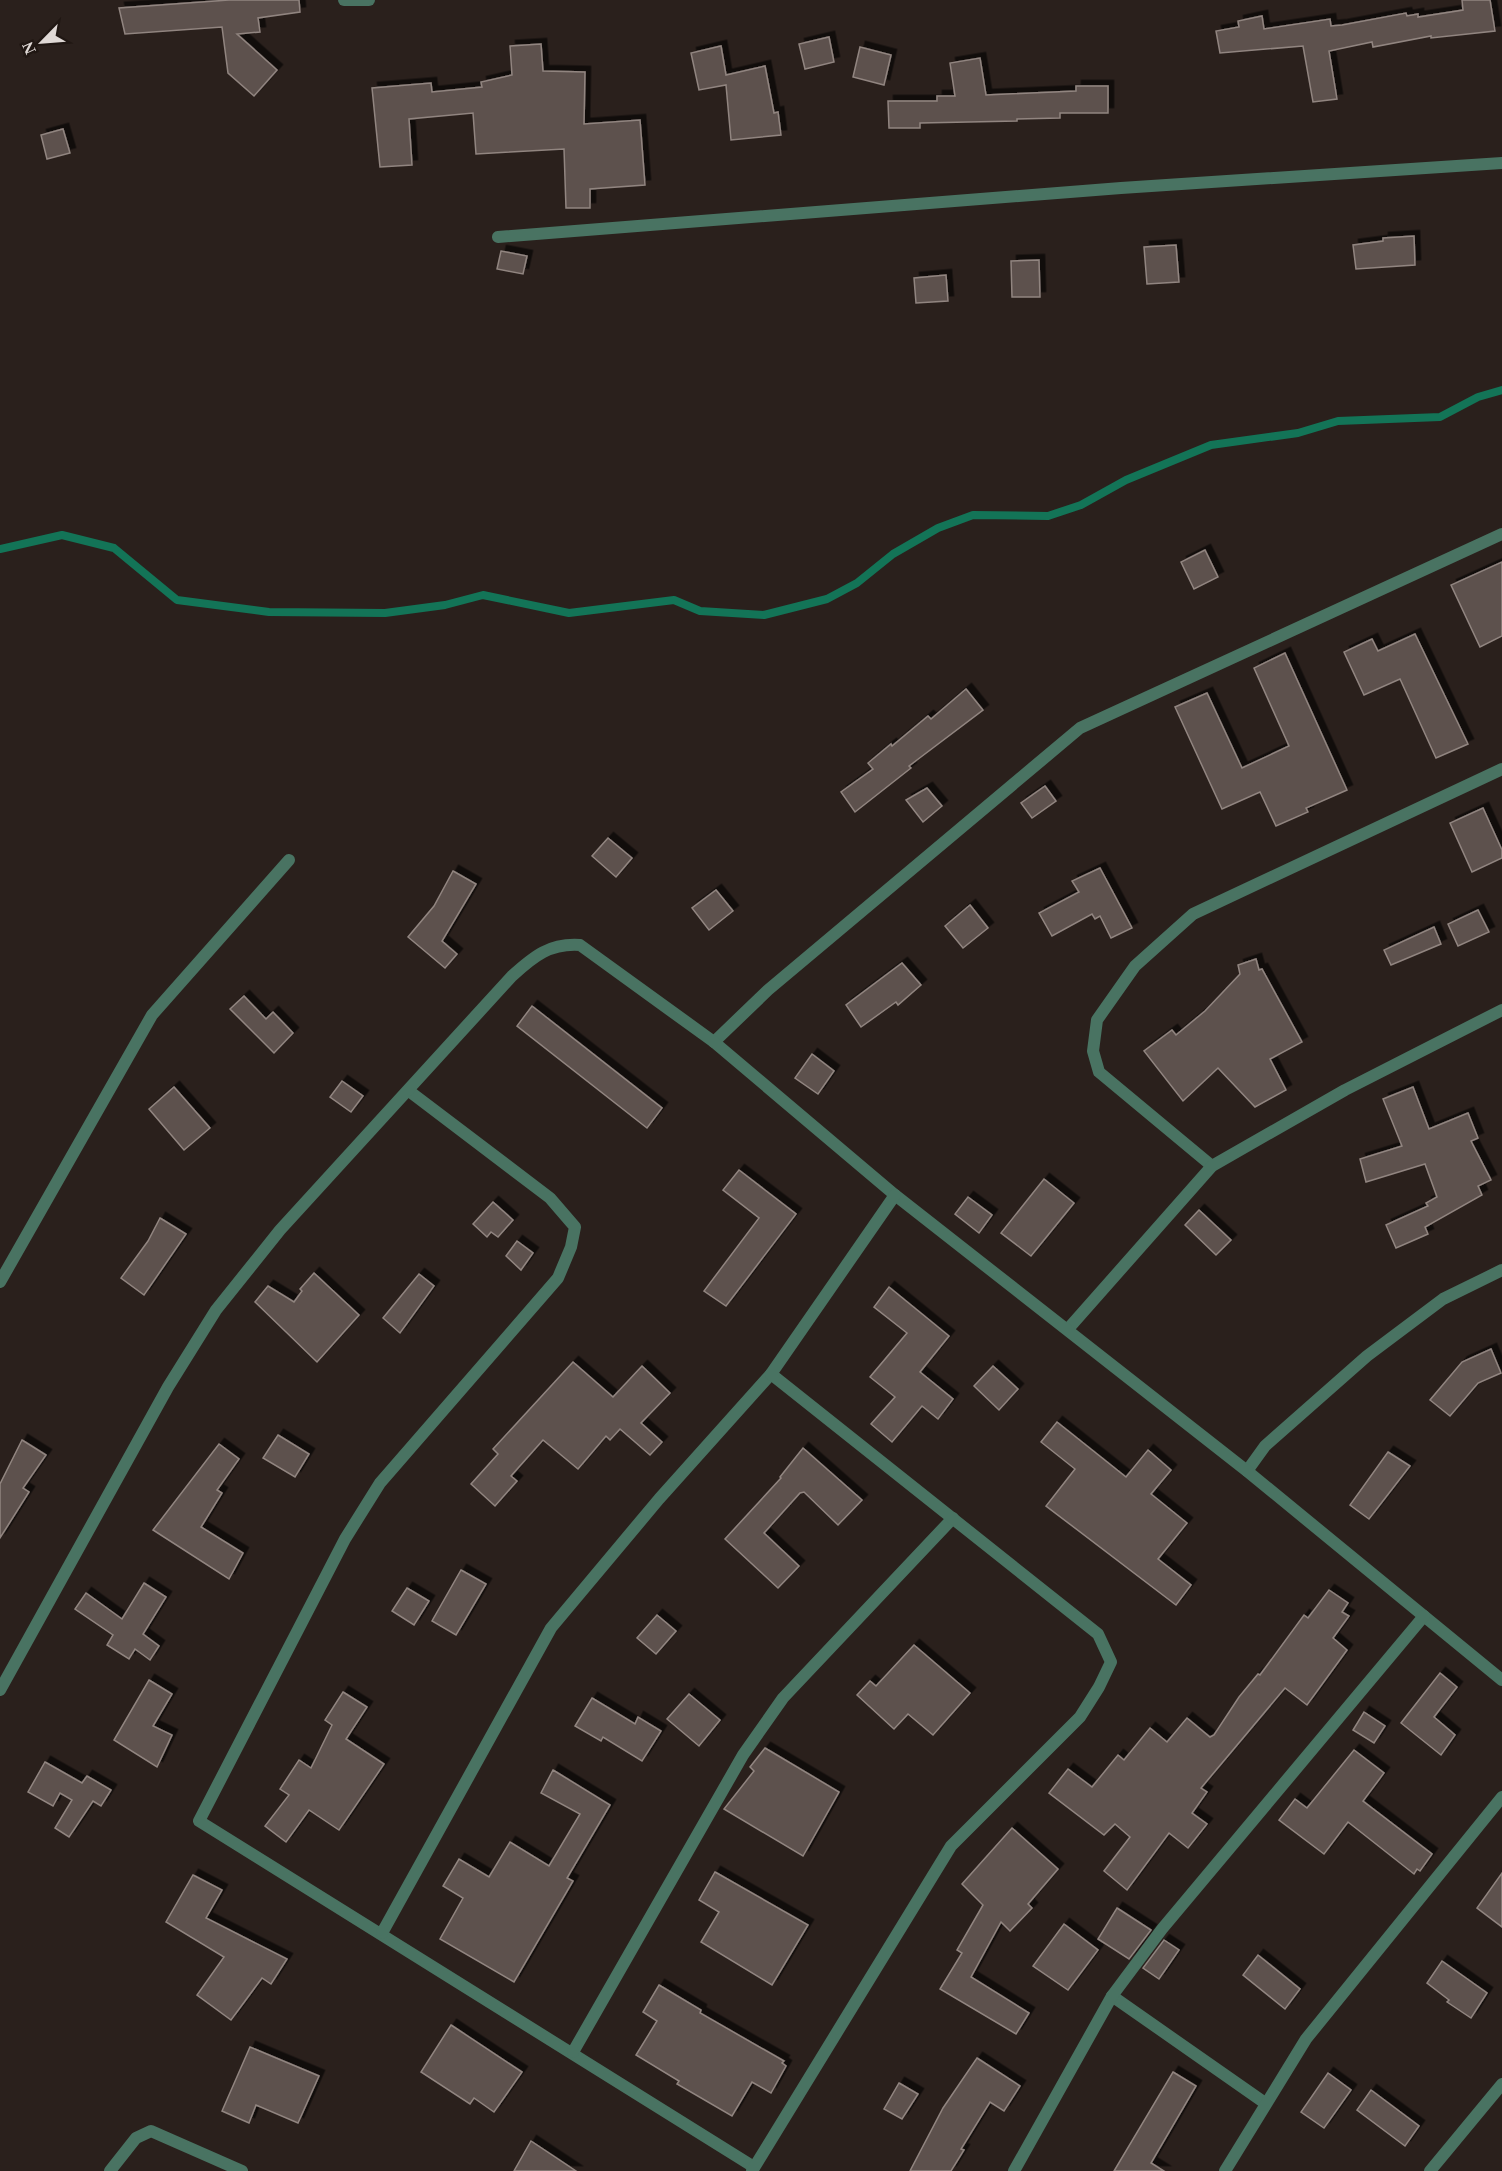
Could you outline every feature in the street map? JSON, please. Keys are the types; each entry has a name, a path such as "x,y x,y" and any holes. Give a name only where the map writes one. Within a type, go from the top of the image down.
{"street":[{"path":"344,0 369,0"},
{"path":"498,237 1121,188 1502,163"},
{"path":"714,1042 768,990 1080,728 1502,534"},
{"path":"1212,1166 1099,1072 1093,1051 1097,1020 1135,966 1193,914 1502,769"},
{"path":"0,1282 152,1015 290,860"},
{"path":"0,1690 168,1387 216,1310 280,1230 512,976 530,959 561,944 580,945 714,1042 895,1196 1247,1471 1502,1680"},
{"path":"1068,1329 1212,1166 1345,1090 1502,1010"},
{"path":"409,1091 550,1197 575,1227 571,1247 558,1278 380,1483 345,1539 199,1821 573,2052 753,2169 951,1846 1080,1717 1100,1688 1111,1662 1098,1634 771,1374"},
{"path":"382,1933 552,1628 659,1499 771,1374 895,1196"},
{"path":"1247,1471 1265,1446 1367,1356 1443,1299 1502,1270"},
{"path":"573,2052 743,1755 783,1698 953,1518"},
{"path":"1014,2171 1112,1996 1162,1929 1424,1616"},
{"path":"1225,2171 1306,2039 1502,1797"},
{"path":"1112,1996 1265,2103"},
{"path":"1430,2171 1502,2084"},
{"path":"110,2171 136,2138 151,2131 242,2171"}],"building":[{"path":"229,0 299,0 300,12 258,18 260,32 237,34 277,70 254,96 228,73 222,27 125,34 119,8"},
{"path":"1462,0 1490,0 1495,31 1431,38 1431,36 1373,47 1372,42 1329,51 1337,99 1313,102 1303,46 1220,53 1216,31 1239,27 1238,21 1262,16 1264,29 1330,19 1331,26 1342,25 1406,13 1407,16 1418,14 1418,17 1463,10"},
{"path":"829,37 834,62 805,69 799,44"},
{"path":"541,44 543,71 585,72 584,124 640,120 645,185 590,189 590,208 566,208 564,149 476,154 473,113 409,119 412,165 380,167 372,88 431,83 432,92 482,87 481,82 512,75 510,46"},
{"path":"721,46 726,75 765,66 774,113 778,112 781,135 731,140 726,85 699,90 691,53"},
{"path":"860,47 891,55 884,85 853,77"},
{"path":"980,58 986,95 1076,91 1076,86 1108,86 1108,113 1060,113 1060,118 920,123 920,128 889,128 888,101 937,101 937,96 955,96 950,63"},
{"path":"63,129 70,153 47,159 41,135"},
{"path":"1414,236 1415,265 1356,269 1353,245 1383,241 1383,238"},
{"path":"1176,245 1179,282 1147,284 1144,247"},
{"path":"501,251 527,256 523,274 497,269"},
{"path":"1039,260 1040,297 1012,297 1011,261"},
{"path":"946,275 948,301 916,303 914,278"},
{"path":"1205,550 1218,577 1194,589 1181,562"},
{"path":"1502,562 1502,636 1480,647 1451,585"},
{"path":"1415,634 1468,744 1436,758 1400,679 1364,695 1344,652 1372,639 1378,651"},
{"path":"1285,653 1347,790 1306,808 1308,812 1276,826 1260,792 1222,809 1175,707 1207,693 1242,768 1289,746 1254,668"},
{"path":"966,689 983,710 909,766 911,768 855,812 841,792 873,769 868,763 891,744 892,746 928,716 931,719"},
{"path":"1045,786 1056,801 1032,818 1021,803"},
{"path":"927,788 942,806 923,822 906,800"},
{"path":"1483,808 1502,850 1502,858 1472,872 1450,823"},
{"path":"608,838 632,858 616,877 592,856"},
{"path":"1100,868 1132,928 1111,938 1100,916 1095,919 1092,914 1052,936 1039,913 1079,892 1072,881"},
{"path":"453,871 476,884 442,941 457,954 445,968 408,937 434,906"},
{"path":"716,890 733,911 709,930 692,908"},
{"path":"970,905 988,928 963,948 945,926"},
{"path":"1478,910 1489,932 1458,946 1448,924"},
{"path":"1434,927 1441,944 1391,965 1384,950"},
{"path":"1256,959 1259,970 1262,969 1302,1042 1270,1059 1286,1090 1255,1107 1218,1068 1183,1101 1144,1051 1172,1030 1176,1035 1205,1011 1240,974 1238,965"},
{"path":"902,963 921,985 898,1005 896,1002 861,1027 846,1005"},
{"path":"244,996 266,1019 273,1012 293,1033 274,1053 230,1009"},
{"path":"532,1006 662,1108 647,1128 517,1026"},
{"path":"812,1054 834,1071 818,1094 795,1078"},
{"path":"342,1081 363,1096 351,1112 330,1097"},
{"path":"174,1087 210,1128 184,1150 149,1109"},
{"path":"1413,1087 1429,1129 1468,1113 1478,1138 1471,1141 1491,1180 1478,1186 1482,1195 1425,1227 1428,1234 1396,1248 1386,1225 1428,1206 1426,1203 1437,1197 1425,1164 1366,1182 1360,1159 1402,1146 1383,1099"},
{"path":"739,1170 796,1214 726,1306 704,1291 759,1218 723,1190"},
{"path":"1044,1179 1074,1203 1031,1256 1001,1233"},
{"path":"968,1197 992,1215 979,1233 955,1214"},
{"path":"493,1202 513,1220 498,1237 491,1232 487,1237 473,1224"},
{"path":"1199,1210 1231,1240 1216,1255 1185,1225"},
{"path":"160,1218 186,1234 144,1295 121,1278 148,1241"},
{"path":"517,1241 533,1253 521,1270 506,1256"},
{"path":"314,1273 359,1315 317,1362 255,1302 268,1286 294,1302 302,1291 300,1289"},
{"path":"419,1274 434,1286 400,1333 383,1318"},
{"path":"889,1287 949,1336 920,1372 953,1399 938,1419 922,1406 892,1442 871,1424 895,1397 870,1377 907,1333 874,1307"},
{"path":"1491,1349 1501,1373 1478,1383 1450,1416 1430,1400 1462,1362"},
{"path":"573,1362 613,1397 642,1366 670,1393 641,1423 662,1442 650,1455 620,1429 610,1440 606,1436 578,1469 543,1440 511,1476 517,1481 495,1506 471,1484 498,1454 493,1449"},
{"path":"993,1366 1018,1389 999,1410 974,1386"},
{"path":"1057,1422 1126,1477 1148,1450 1171,1470 1151,1494 1187,1523 1158,1559 1191,1585 1176,1605 1046,1506 1075,1469 1041,1442"},
{"path":"278,1435 309,1454 295,1477 263,1458"},
{"path":"22,1440 46,1455 23,1488 29,1492 0,1538 0,1484"},
{"path":"219,1444 239,1459 217,1490 222,1493 201,1527 243,1553 229,1579 153,1530"},
{"path":"803,1448 862,1500 838,1525 804,1492 800,1493 764,1533 799,1566 778,1588 725,1539 781,1478"},
{"path":"1388,1452 1410,1466 1369,1519 1350,1505"},
{"path":"461,1570 486,1584 456,1635 432,1621"},
{"path":"144,1583 166,1597 143,1634 159,1646 150,1660 135,1649 129,1659 107,1645 113,1635 75,1609 86,1593 122,1619"},
{"path":"407,1588 429,1601 414,1625 392,1611"},
{"path":"1329,1590 1348,1603 1342,1612 1349,1616 1333,1638 1347,1650 1307,1705 1285,1688 1201,1788 1207,1792 1192,1813 1207,1824 1188,1848 1169,1833 1127,1890 1104,1871 1130,1837 1115,1824 1104,1835 1049,1793 1068,1769 1092,1787 1118,1755 1124,1760 1150,1728 1167,1742 1187,1718 1210,1737 1214,1735 1239,1697 1258,1674 1260,1675 1304,1615 1308,1618"},
{"path":"657,1615 676,1631 656,1654 637,1638"},
{"path":"914,1645 970,1693 933,1735 908,1714 894,1729 857,1695 870,1681 876,1686"},
{"path":"1440,1673 1457,1687 1434,1717 1455,1735 1441,1755 1401,1723"},
{"path":"149,1680 172,1694 153,1726 172,1735 157,1767 114,1740"},
{"path":"343,1692 367,1707 346,1739 384,1764 339,1830 309,1810 286,1842 265,1826 289,1795 280,1789 299,1760 311,1768 332,1725 325,1720"},
{"path":"689,1694 720,1720 699,1746 667,1719"},
{"path":"592,1698 635,1724 638,1717 661,1731 642,1761 603,1737 601,1741 575,1726"},
{"path":"1364,1712 1385,1726 1374,1743 1353,1730"},
{"path":"765,1748 839,1792 803,1856 724,1809 754,1771 750,1767"},
{"path":"1354,1750 1384,1773 1363,1801 1432,1854 1420,1871 1417,1869 1414,1874 1348,1822 1324,1854 1279,1820 1295,1799 1307,1808"},
{"path":"45,1762 82,1783 87,1776 111,1790 101,1806 93,1801 69,1837 55,1828 72,1800 60,1793 53,1806 28,1792"},
{"path":"553,1770 610,1805 567,1878 573,1881 514,1982 440,1939 463,1898 443,1886 459,1859 489,1877 510,1842 549,1866 580,1814 541,1793"},
{"path":"1012,1828 1058,1869 1028,1904 1032,1908 1010,1931 1001,1922 971,1977 1029,2013 1016,2034 940,1989 962,1953 957,1950 983,1905 962,1884"},
{"path":"715,1872 808,1925 772,1985 701,1942 719,1912 699,1900"},
{"path":"1502,1873 1502,1927 1477,1908"},
{"path":"193,1875 222,1890 206,1918 287,1959 271,1984 262,1978 231,2020 197,1995 224,1957 166,1922"},
{"path":"1117,1908 1151,1930 1129,1959 1098,1939"},
{"path":"1064,1924 1098,1950 1068,1990 1033,1966"},
{"path":"1164,1940 1179,1950 1159,1979 1143,1968"},
{"path":"1258,1955 1300,1989 1285,2009 1243,1975"},
{"path":"1442,1961 1487,1993 1471,2018 1447,2002 1449,2000 1427,1983"},
{"path":"659,1985 701,2010 700,2013 784,2061 782,2063 786,2066 771,2093 752,2082 732,2116 677,2084 679,2081 636,2055 657,2021 643,2012"},
{"path":"451,2025 522,2072 494,2112 474,2098 470,2104 421,2072"},
{"path":"250,2047 319,2076 298,2123 256,2105 249,2123 222,2111"},
{"path":"977,2058 1020,2086 1004,2111 990,2102 961,2149 964,2150 951,2171 910,2171 943,2108"},
{"path":"1173,2072 1196,2086 1151,2163 1164,2171 1114,2171"},
{"path":"1328,2073 1351,2090 1324,2128 1301,2112"},
{"path":"899,2083 918,2094 902,2119 884,2109"},
{"path":"1371,2090 1419,2126 1405,2146 1357,2110"},
{"path":"531,2141 576,2171 514,2171"}],"waterway":[{"path":"0,549 62,535 114,548 177,600 269,612 385,613 445,605 483,595 569,613 674,600 700,611 764,615 827,599 857,583 893,554 938,528 973,515 1048,516 1081,505 1126,480 1211,445 1298,433 1338,421 1440,417 1478,397 1502,390"}]}
